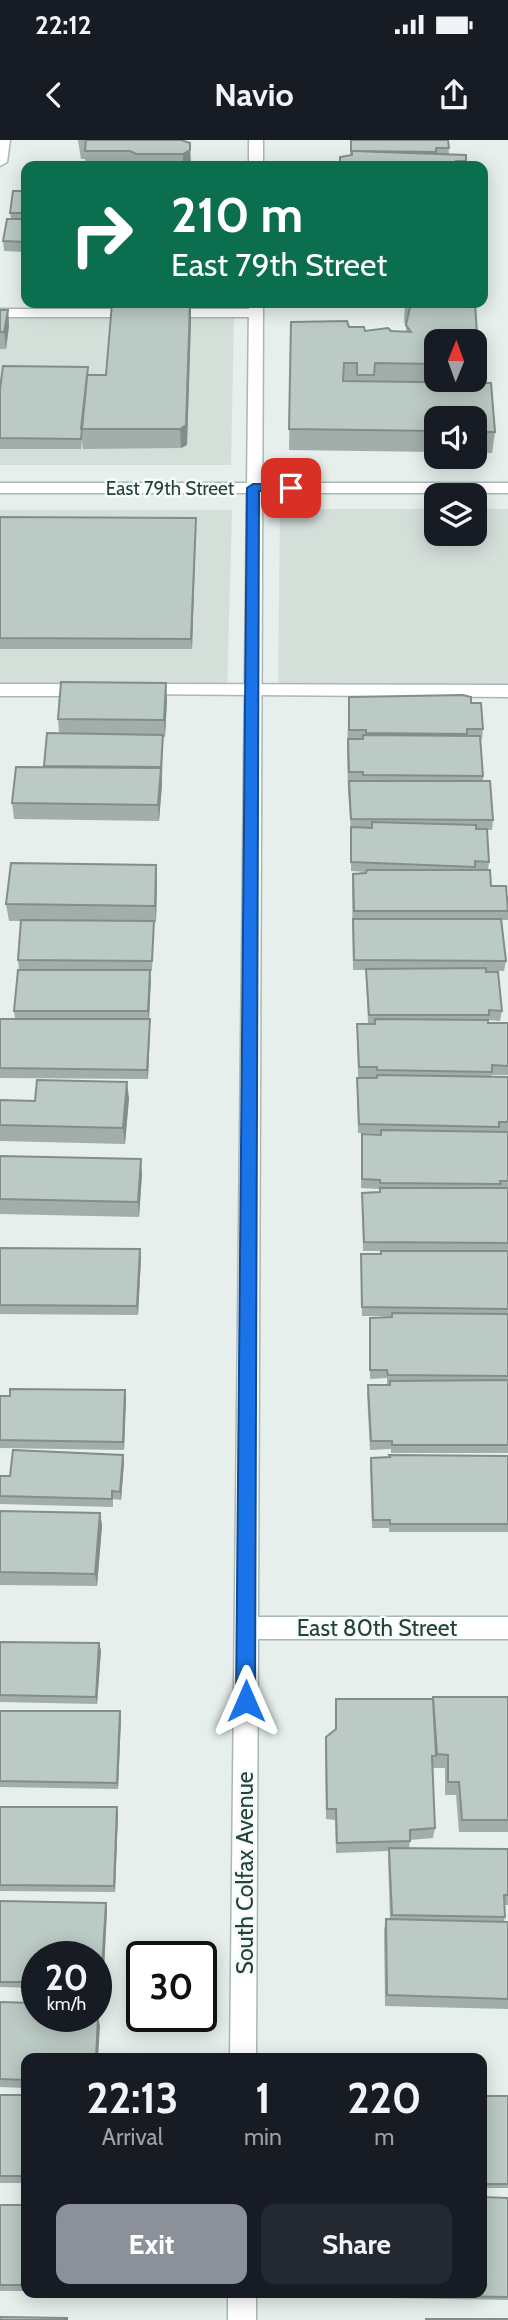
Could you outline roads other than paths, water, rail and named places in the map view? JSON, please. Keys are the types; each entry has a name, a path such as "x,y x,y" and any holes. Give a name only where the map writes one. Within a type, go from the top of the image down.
{"street":[{"path":"0,162 3,140"},
{"path":"256,161 257,140"},
{"path":"0,313 256,308"},
{"name":"South Colfax Avenue","path":"243,2053 256,308"},
{"name":"East 79th Street","path":"0,488 508,488"},
{"path":"0,690 508,691"},
{"name":"East 80th Street","path":"246,1628 508,1628"},
{"path":"242,2298 242,2320"}]}
